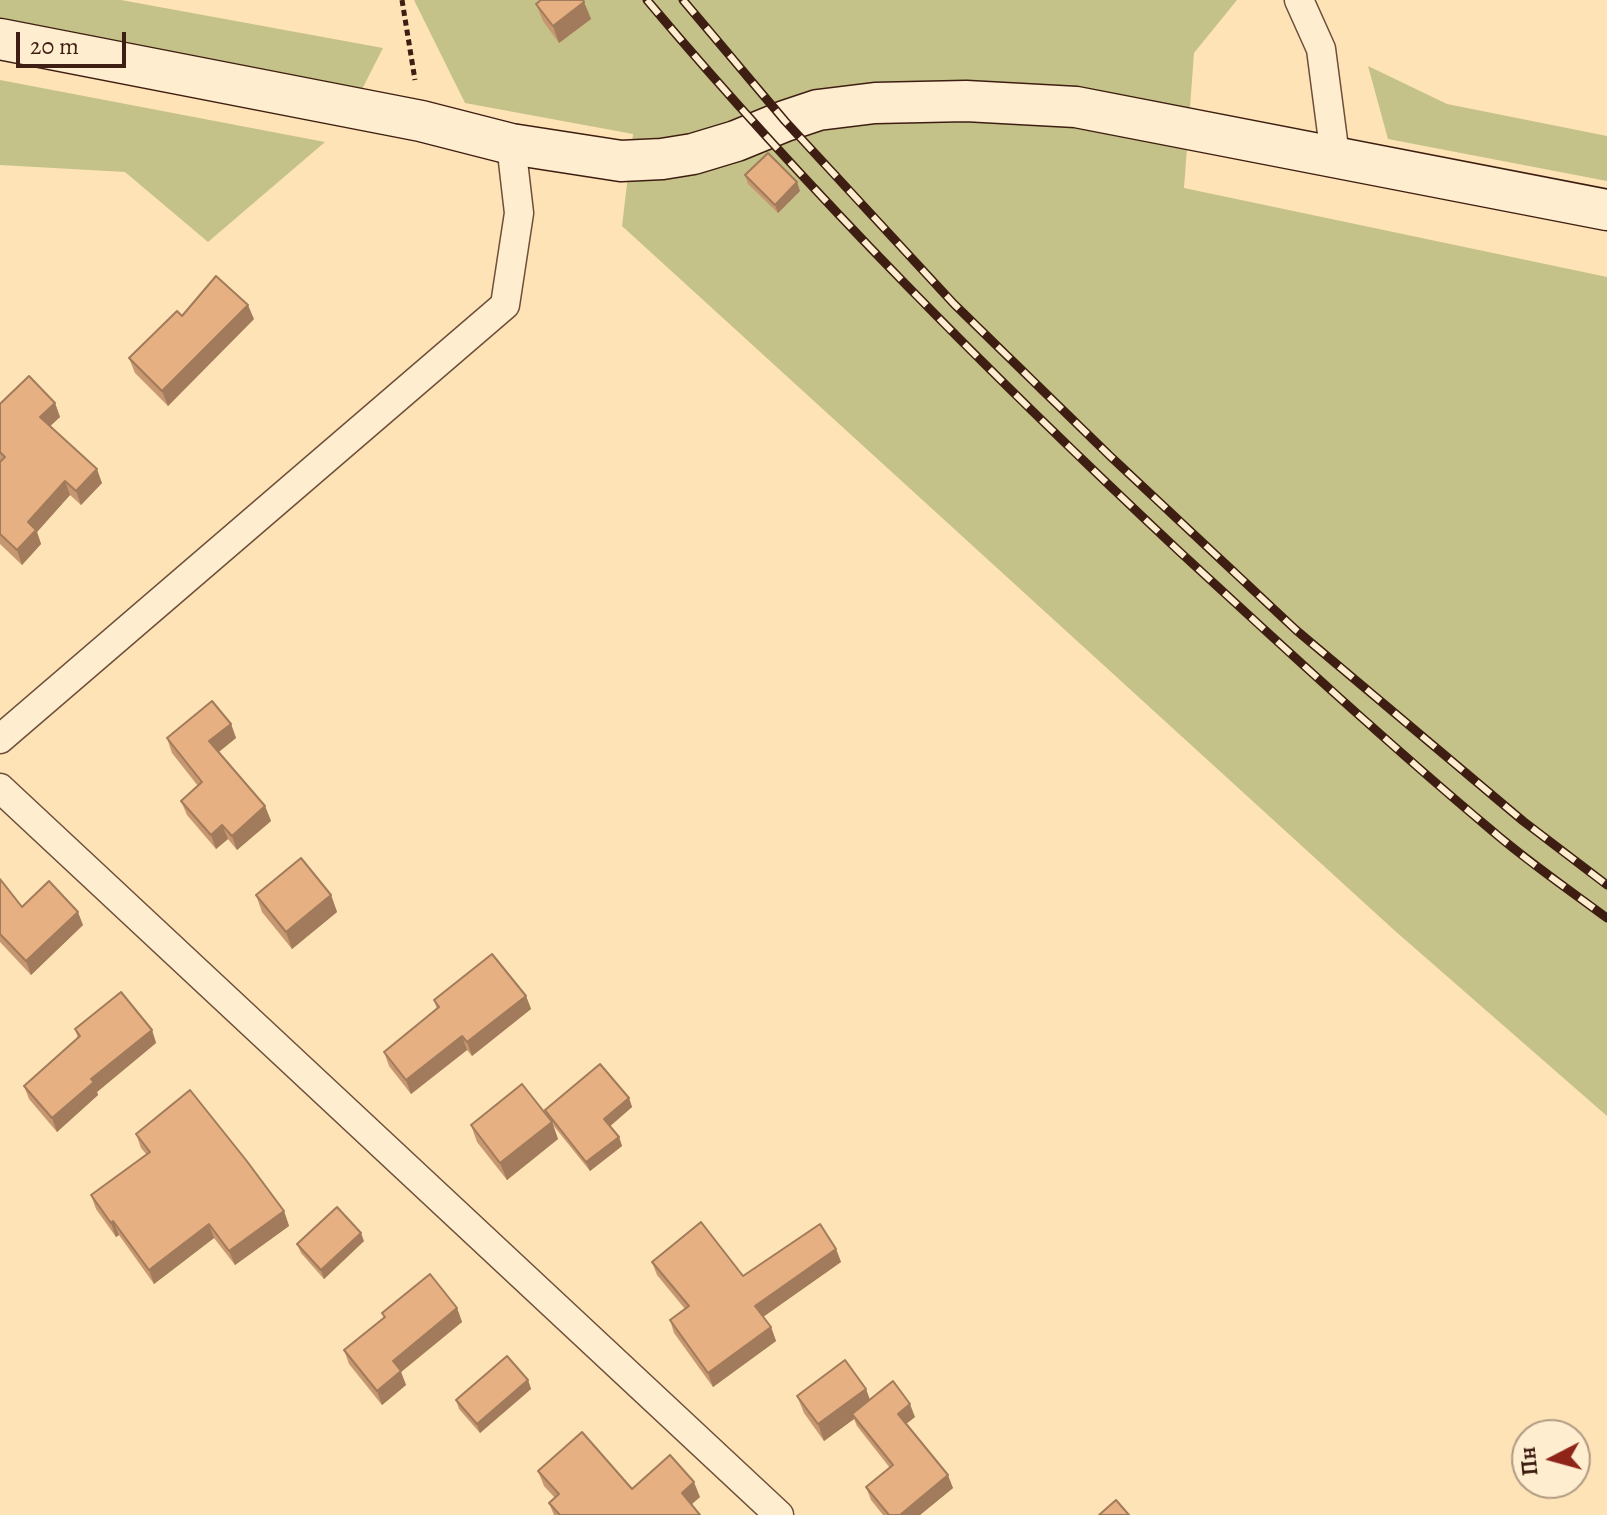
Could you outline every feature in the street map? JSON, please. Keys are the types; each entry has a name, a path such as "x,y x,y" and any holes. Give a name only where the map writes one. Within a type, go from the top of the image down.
{"main road":[{"path":"0,39 421,121 511,144 621,161 693,154 818,110 875,103 966,101 1076,107 1607,210"}],"street":[{"path":"1299,0 1321,49 1335,156"},
{"path":"0,739 505,305 519,213 511,144"},
{"path":"0,788 779,1515"}],"path":[{"path":"402,0 421,121"}],"shaded area":[{"path":"0,0 121,0 383,48 353,107 0,39"},
{"path":"414,0 1237,0 1194,53 1184,188 1607,277 1607,1116 1394,930 622,226 633,134 465,103"},
{"path":"1368,66 1447,104 1607,136 1607,181 1388,139"},
{"path":"0,80 325,142 208,242 125,172 0,165"}],"building":[{"path":"541,0 584,2 553,26 536,4"},
{"path":"768,153 797,182 775,205 745,175"},
{"path":"216,276 248,305 162,391 129,358 177,311 182,316"},
{"path":"29,376 55,403 40,417 97,469 76,491 65,481 28,522 36,530 17,550 0,534 0,462 5,457 0,452 0,404"},
{"path":"212,701 231,724 209,741 265,806 232,836 222,825 211,835 181,801 202,782 167,738"},
{"path":"301,858 331,895 286,932 256,895"},
{"path":"0,879 22,907 49,881 78,912 26,961 0,934"},
{"path":"492,954 526,996 467,1042 462,1036 406,1080 384,1052 439,1007 434,1000"},
{"path":"121,992 152,1030 91,1079 94,1082 52,1118 24,1086 80,1036 75,1029"},
{"path":"600,1064 629,1098 604,1119 619,1137 586,1162 545,1110"},
{"path":"522,1084 552,1122 500,1163 471,1125"},
{"path":"190,1090 284,1211 229,1251 209,1224 149,1270 91,1195 150,1152 136,1134"},
{"path":"337,1207 361,1233 321,1270 297,1244"},
{"path":"701,1222 743,1276 820,1224 836,1249 755,1306 771,1327 708,1373 670,1320 689,1306 652,1262"},
{"path":"430,1274 457,1308 393,1361 401,1371 377,1391 344,1350 385,1317 382,1313"},
{"path":"507,1356 528,1380 477,1424 456,1400"},
{"path":"845,1360 866,1389 818,1424 797,1396"},
{"path":"893,1381 910,1404 898,1414 948,1475 900,1515 889,1515 866,1487 893,1465 852,1414"},
{"path":"582,1432 632,1489 670,1455 694,1482 682,1493 700,1515 560,1515 549,1503 559,1494 538,1471"},
{"path":"1116,1500 1129,1515 1099,1515"}],"railway":[{"path":"647,0 839,215 973,353 1111,487 1411,761 1518,852 1607,918"},
{"path":"683,0 785,121 954,304 1110,456 1296,630 1523,821 1607,885"}]}
